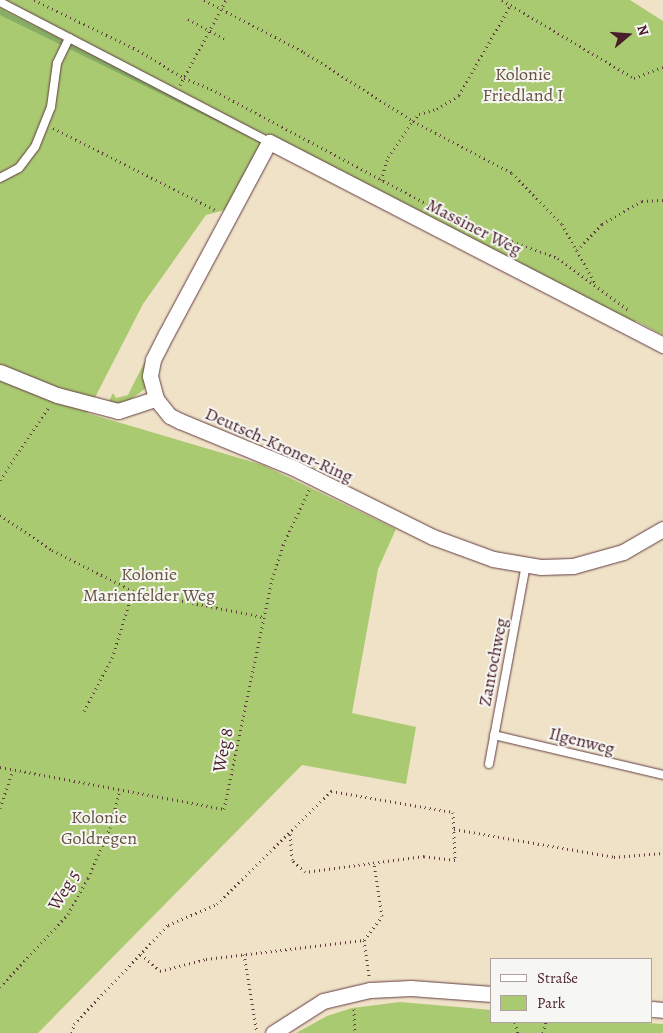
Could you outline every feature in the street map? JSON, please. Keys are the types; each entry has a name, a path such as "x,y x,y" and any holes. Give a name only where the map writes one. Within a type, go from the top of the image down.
{"street":[{"name":"Massiner Weg","path":"269,142 626,327 663,344"},
{"name":"Deutsch-Kroner-Ring","path":"269,142 154,360 150,376 156,399 170,416 315,478 455,546 526,565 565,566 608,558 663,529"},
{"path":"0,372 57,395 118,411 156,399"},
{"path":"273,1033 323,1002 361,992 392,987 490,994"}],"lane":[{"path":"0,2 269,142"},
{"path":"0,178 19,168 35,146 51,107 56,63 69,38"},
{"name":"Zantochweg","path":"489,764 526,565"},
{"name":"Ilgenweg","path":"494,735 663,775"}],"path":[{"path":"34,0 138,50 184,78 211,89 467,225 558,258 628,307 632,314 626,327"},
{"path":"204,0 304,52 413,121 512,173 546,203 577,250 596,284"},
{"path":"175,93 226,0"},
{"path":"502,0 634,78 663,67"},
{"path":"381,180 388,156 419,114 437,109 459,95 510,6"},
{"path":"188,19 225,39"},
{"path":"45,124 217,211 220,216"},
{"path":"577,250 602,224 642,201 663,200"},
{"path":"0,480 57,395"},
{"name":"Weg 8","path":"0,767 224,809 263,617 283,545 315,478"},
{"path":"0,514 52,550 133,591 263,617"},
{"path":"84,711 112,658 133,591"},
{"path":"0,808 13,770"},
{"name":"Weg 5","path":"0,987 68,914 88,878 110,828 120,790"},
{"path":"72,1033 74,1024 168,925 217,904 331,791 453,812 455,860 424,856 305,872 292,860 290,833"},
{"path":"454,829 614,857 663,853"},
{"path":"369,979 364,940 382,916 374,863"},
{"path":"141,954 160,971 206,959 364,940"},
{"path":"244,954 257,1033"},
{"path":"353,1004 355,1033"}],"green space":[{"path":"0,0 630,0 663,21 663,335 636,321 634,325 267,134 225,210 206,215 143,304 87,413 263,465 396,529 378,569 352,713 416,727 406,784 302,765 38,1033 0,1033"},
{"path":"0,9 256,137 261,143 0,15"},
{"path":"146,359 146,388 123,405 109,401 113,393 116,398 128,395"},
{"path":"400,1002 490,1010 490,1023 647,1023 663,1024 663,1033 296,1033 327,1016 352,1008"}],"park label":[{"name":"Kolonie Friedland I","path":"523,85"},
{"name":"Kolonie Marienfelder Weg","path":"149,585"},
{"name":"Kolonie Goldregen","path":"99,828"}]}
